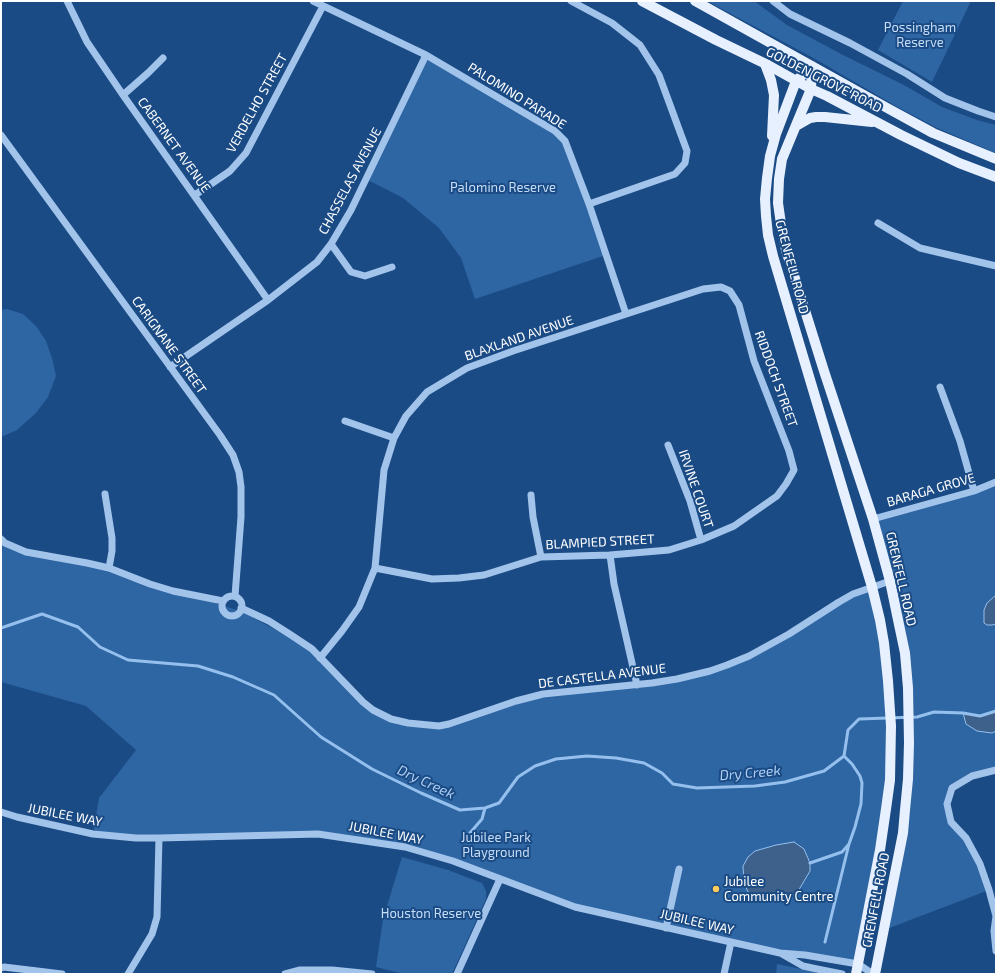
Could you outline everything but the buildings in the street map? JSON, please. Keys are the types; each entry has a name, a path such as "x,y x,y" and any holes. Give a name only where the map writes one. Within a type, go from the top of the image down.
{"main road":[{"name":"GOLDEN GROVE ROAD","path":"642,1 878,123 959,163 996,177"},
{"path":"652,1 684,23"},
{"name":"GOLDEN GROVE ROAD","path":"696,1 933,133 996,158"},
{"path":"765,64 771,80 774,95 770,156"},
{"name":"GRENFELL ROAD","path":"812,66 796,81 776,134 770,156 765,199 766,216 773,256 872,587 884,643 890,701 890,780 880,850 857,969"},
{"name":"GRENFELL ROAD","path":"812,66 811,89 782,159 778,203 786,250 826,379 873,519 890,581 905,653 909,701 908,779 903,833 874,974"},
{"path":"796,126 810,118 820,117 878,123"}],"street":[{"name":"CABERNET AVENUE","path":"67,1 87,42 123,96 195,195 268,300"},
{"name":"PALOMINO PARADE","path":"313,1 426,55 555,131 565,141 589,204 626,314"},
{"path":"571,1 612,23 640,45 659,75 687,151 685,163 675,174 589,204"},
{"path":"773,1 790,14 850,43 907,74 945,98 996,117"},
{"name":"VERDELHO STREET","path":"195,195 230,171 246,153 323,6"},
{"name":"CHASSELAS AVENUE","path":"170,366 268,300 317,262 331,244 352,210 426,55"},
{"path":"123,96 163,58"},
{"name":"CARIGNANE STREET","path":"1,135 170,366 233,455 239,472 241,487 241,517 235,596"},
{"path":"878,223 920,248 996,266"},
{"path":"331,244 351,272 365,276 392,268"},
{"name":"BLAXLAND AVENUE","path":"320,658 359,607 375,568 384,470 394,438 406,416 427,392 467,368 513,351 703,289 721,287"},
{"name":"RIDDOCH STREET","path":"721,287 730,291 739,305 754,361 789,451 794,470 786,484"},
{"path":"940,387 960,441 974,491"},
{"path":"345,420 394,438"},
{"name":"IRVINE COURT","path":"668,446 690,501 701,540"},
{"name":"BARAGA GROVE","path":"873,519 974,491 996,482"},
{"name":"BLAMPIED STREET","path":"375,568 432,579 459,578 484,575 540,557 610,555 669,550 701,540 734,526 776,496 786,484"},
{"path":"104,494 112,538 112,551 109,568"},
{"path":"531,495 540,557"},
{"path":"1,539 5,543 26,552 109,568 173,591 223,601"},
{"path":"610,555 614,584 637,685"},
{"name":"DE CASTELLA AVENUE","path":"241,608 269,621 312,649 363,702 373,710 391,719 439,726 516,701 543,694 637,685 677,679 710,671 749,656 789,634 853,594 890,581"},
{"path":"229,596 235,596 241,603 240,611 234,615 227,614 222,608 223,601 229,596"},
{"path":"996,770 972,776 952,788 946,804 951,822 966,838 980,864 989,890 996,916 994,931 996,951"},
{"name":"JUBILEE WAY","path":"1,812 16,817 93,834 136,838 318,834 405,847 453,861 575,907 780,953 805,955 874,974"},
{"path":"128,974 152,934 158,917 159,838"},
{"path":"666,928 679,870"},
{"path":"457,974 500,878"},
{"path":"724,974 731,942"},
{"name":"JUBILEE WAY","path":"780,953 802,966 842,974"},
{"path":"1,968 4,967 62,974"},
{"path":"285,974 300,970 332,970 372,974"}],"green space":[{"path":"707,1 754,1 787,25 902,84 942,107 977,120 996,125 996,153 937,128 817,60"},
{"name":"Possingham Reserve","path":"903,1 971,1 932,82 878,50"},
{"name":"Palomino Reserve","path":"426,55 565,141 606,255 475,299 461,258 439,228 403,198 366,179"},
{"path":"7,309 23,314 36,326 46,341 56,376 48,397 36,413 17,430 1,437 1,310"},
{"path":"996,482 996,770 952,788 947,804 951,822 966,838 989,890 884,930 907,791 908,688 873,519"},
{"name":"Jubilee Park Playground","path":"1,539 26,552 87,563 240,611 312,649 373,710 408,723 439,726 522,699 683,678 749,656 872,587 880,620 890,780 858,964 780,953 575,907 405,847 318,834 223,836 93,834 99,798 136,750 86,706 1,682"},
{"name":"Houston Reserve","path":"402,857 448,870 482,883 486,891 486,899 452,974 404,974 376,967 383,919"},
{"path":"777,964 825,974 776,974"}],"shaded area":[{"path":"996,595 996,624 987,625 984,623 984,610 987,603"},
{"path":"996,711 996,731 992,733 977,731 966,724 963,713 980,716"},
{"path":"794,842 804,849 810,863 810,871 797,893 779,902 768,902 767,900 754,897 749,894 744,883 743,866 748,857 755,851"}],"waterway":[{"name":"Dry Creek","path":"1,628 42,614 78,627 100,647 128,660 198,666 233,677 274,695 321,737 372,769 460,810 485,808 499,803 518,777 535,766 556,759 587,756 616,758 644,763 662,773 673,784 697,788 755,786 785,782 824,771 844,756 848,730 859,719 917,717 934,712 963,713 980,716 996,711"},
{"path":"810,863 842,852 849,844 855,827 861,804 862,783 860,776 852,764 844,756"},
{"path":"470,833 482,819 485,808"},
{"path":"825,942 849,844"}],"place":[{"name":"Jubilee Community Centre","path":"716,889"}]}
